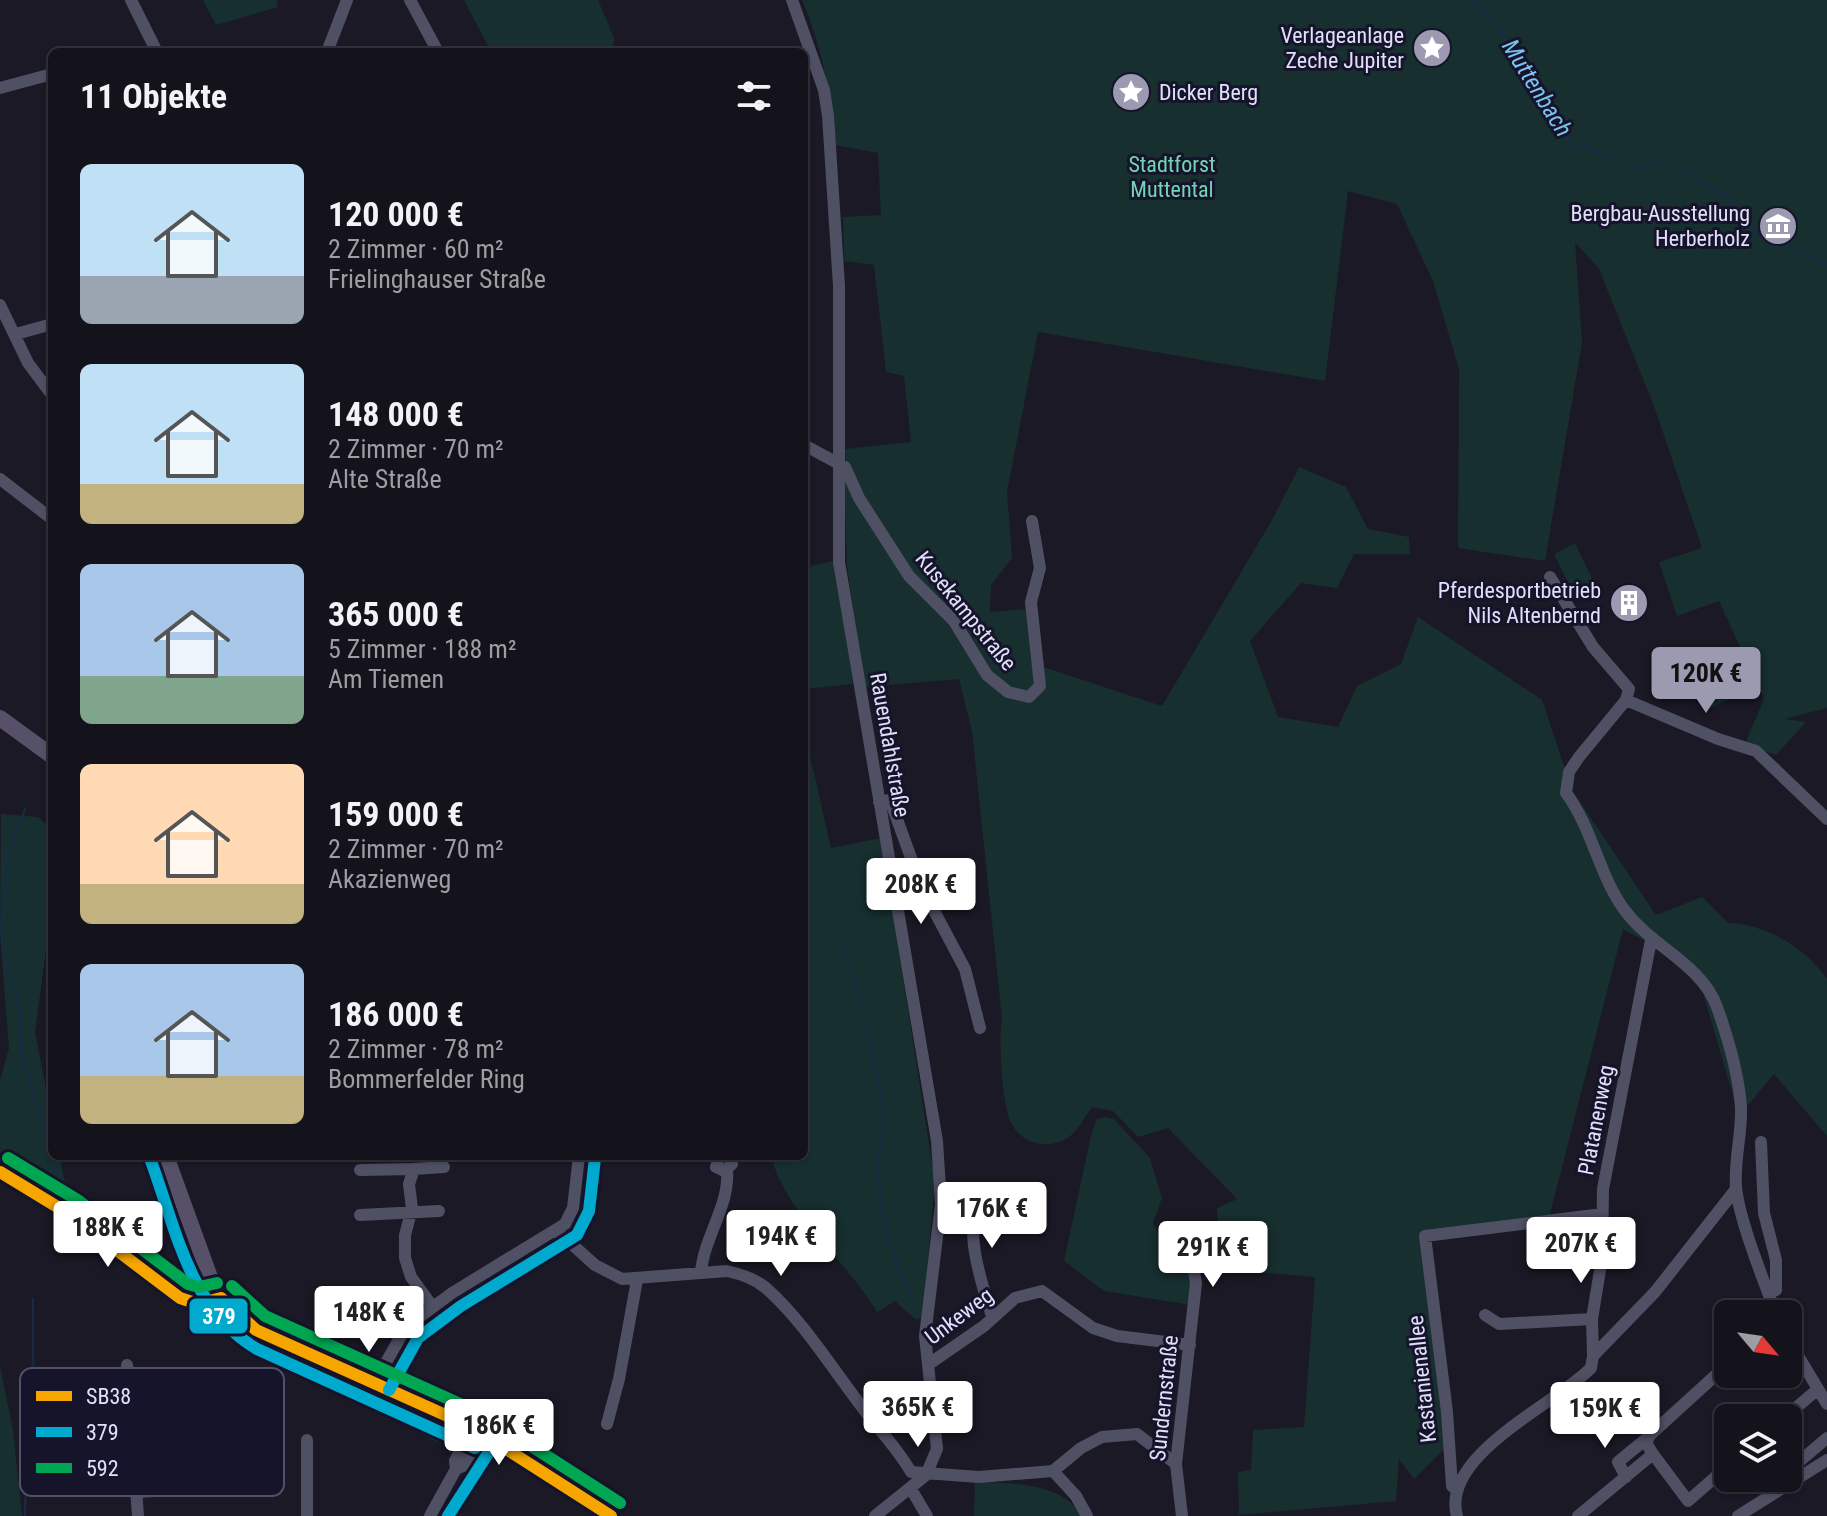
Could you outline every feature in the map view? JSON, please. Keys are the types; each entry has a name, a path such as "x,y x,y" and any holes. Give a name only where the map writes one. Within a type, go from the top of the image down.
{"main road":[{"path":"0,718 48,753"},
{"path":"167,1160 202,1259 221,1298 256,1330 477,1430 611,1516"},
{"path":"0,1172 69,1214 180,1298 198,1304 221,1298"}],"street":[{"path":"131,0 155,48"},
{"path":"329,48 347,0"},
{"path":"410,0 436,48"},
{"name":"Rauendahlstraße","path":"792,0 824,90 828,116 839,286 839,562 937,1141 941,1204 926,1326 938,1436 935,1458 926,1475 875,1516"},
{"path":"0,88 48,75"},
{"path":"0,305 28,363 48,390"},
{"path":"16,334 48,325"},
{"path":"808,447 838,462"},
{"name":"Kusekampstraße","path":"838,462 845,467 859,498 909,576 954,621 987,675 1008,692 1029,697 1040,686 1031,602 1040,568 1032,521"},
{"path":"0,479 48,516"},
{"path":"1550,577 1593,647 1623,678 1629,689 1626,700 1569,772 1566,793 1589,829 1617,899 1651,940 1693,971 1708,988 1717,1006 1741,1108 1736,1189 1771,1300"},
{"path":"1626,700 1718,739 1756,751 1827,819"},
{"path":"879,802 890,800 922,888 965,969 980,1028"},
{"name":"Platanenweg","path":"1593,1356 1592,1319 1599,1290 1603,1189 1651,940"},
{"path":"1761,1142 1764,1213 1778,1276 1776,1290 1769,1293"},
{"path":"375,1382 400,1333 432,1306 557,1231 572,1213 579,1160"},
{"path":"718,1160 716,1167 727,1170"},
{"path":"701,1272 704,1248 727,1191 730,1160"},
{"path":"360,1170 444,1167"},
{"path":"407,1169 412,1213 405,1235 405,1258 411,1277 432,1306"},
{"path":"992,1316 974,1251 977,1208 983,1196 1000,1189 1025,1202"},
{"path":"1457,1490 1490,1445 1584,1376 1591,1368 1593,1356 1655,1292 1736,1189"},
{"path":"360,1215 402,1210 412,1213 439,1211"},
{"name":"Kastanienallee","path":"1457,1516 1457,1490 1452,1486 1447,1412 1425,1236 1602,1214"},
{"path":"557,1231 595,1265 622,1279 701,1272 741,1273 765,1287 807,1332 864,1410 894,1444 911,1472 926,1475 1021,1476 1053,1471 1081,1448 1102,1437 1137,1434 1176,1464"},
{"name":"Sundernstraße","path":"1182,1516 1176,1464 1196,1283 1188,1236"},
{"path":"607,1424 637,1280"},
{"name":"Unkeweg","path":"929,1364 984,1326 1015,1298 1042,1291 1093,1328 1117,1336 1190,1345"},
{"path":"1485,1315 1499,1324 1592,1319"},
{"path":"1802,1362 1827,1404"},
{"path":"1626,1477 1618,1462 1714,1377"},
{"path":"1800,1404 1818,1389"},
{"path":"430,1516 456,1469 463,1466 477,1430"},
{"path":"1802,1459 1827,1438"},
{"path":"1646,1439 1653,1454 1688,1501 1714,1478"},
{"path":"307,1440 307,1516"},
{"path":"1578,1516 1653,1454"},
{"path":"1802,1472 1827,1460"},
{"path":"1053,1471 1076,1496 1087,1516"},
{"path":"911,1489 927,1516"},
{"path":"1738,1516 1769,1492"},
{"path":"137,1496 138,1516"}],"green space":[{"path":"203,0 276,0 278,7 216,25"},
{"path":"464,0 598,0 614,38 613,48 489,48"},
{"name":"Stadtforst Muttental","path":"802,0 1827,0 1827,708 1784,719 1806,722 1776,755 1745,744 1764,699 1719,601 1677,616 1659,562 1702,548 1655,409 1599,269 1575,242 1582,343 1545,561 1458,548 1459,369 1433,281 1397,204 1348,191 1325,381 1038,332 1007,492 1012,558 991,585 990,612 1028,609 1031,663 1162,706 1272,520 1299,467 1346,487 1368,529 1409,537 1410,554 1354,554 1337,588 1301,583 1250,641 1278,717 1338,727 1357,686 1401,664 1418,617 1542,700 1572,790 1656,915 1702,897 1728,923 1757,928 1784,940 1808,957 1827,979 1827,1136 1774,1074 1739,1116 1696,969 1623,929 1549,1218 1420,1233 1447,1446 1414,1479 1399,1459 1396,1501 1239,1515 1238,1472 1251,1470 1253,1430 1304,1427 1315,1277 1221,1269 1217,1208 1237,1199 1168,1128 1138,1137 1113,1111 1092,1107 1069,1137 1045,1144 1022,1136 1011,1123 1003,1087 1002,1018 972,731 959,679 864,687 847,565 844,479 899,568 950,623 951,607 934,597 903,563 846,461 845,449 911,442 904,376 886,372 874,265 844,261 843,217 881,215 878,153 835,145 824,71"},
{"path":"1575,543 1596,587 1574,596 1554,554"},
{"path":"834,561 853,684 808,689 808,566"},
{"path":"1710,657 1728,700 1706,710 1687,667"},
{"path":"808,747 831,848 881,838 935,1182 923,1318 915,1319 895,1301 877,1312 801,1214 777,1175 773,1160 808,1160"},
{"path":"1,814 38,817 48,826 48,941 35,1032 48,1099 48,1160 60,1160 67,1191 63,1199 0,1161 0,1080 9,1048 0,934"},
{"path":"1097,1119 1114,1119 1150,1158 1162,1198 1153,1223 1168,1248 1186,1246 1192,1266 1191,1305 1104,1291 1064,1261 1091,1136"},
{"path":"0,1366 13,1430 22,1516 0,1516"},
{"path":"407,1413 451,1433 453,1445 437,1442 403,1424"},
{"path":"975,1482 1019,1484 1049,1491 1062,1496 1082,1516 974,1516"}],"waterway":[{"name":"Muttenbach","path":"1471,0 1498,27 1570,143 1576,148 1585,146 1613,161"},
{"name":"Muttenbach","path":"1622,165 1638,167 1662,163"},
{"name":"Muttenbach","path":"1682,168 1730,201"},
{"name":"Muttenbach","path":"1734,205 1759,235 1827,265"},
{"path":"25,809 10,852 1,930 6,964 21,1013 20,1049 48,1142"},
{"path":"843,948 849,967"},
{"path":"856,980 862,1009"},
{"path":"866,1021 885,1121 878,1163 880,1200 888,1237 910,1297"},
{"path":"53,1160 63,1191 73,1205"},
{"path":"33,1299 33,1368"},
{"path":"25,1516 26,1496"}],"transit line":[{"name":"592","path":"8,1158 79,1201 188,1284 199,1287 217,1283"},
{"name":"379","path":"389,1390 418,1338 461,1306 577,1235 589,1211 595,1160"},
{"name":"379","path":"151,1161 188,1266 216,1313 234,1333 257,1349 475,1448"},
{"name":"SB38","path":"0,1172 69,1214 180,1298 198,1304 221,1298"},
{"name":"592","path":"232,1286 265,1316 480,1413 620,1503"},
{"name":"SB38","path":"221,1298 256,1330 472,1427 611,1516"},
{"name":"379","path":"448,1516 496,1441"}],"place":[{"name":"Verlageanlage Zeche Jupiter","path":"1432,48"},
{"name":"Dicker Berg","path":"1131,92"},
{"name":"Bergbau-Ausstellung Herberholz","path":"1778,226"},
{"name":"Pferdesportbetrieb Nils Altenbernd","path":"1629,603"}]}
